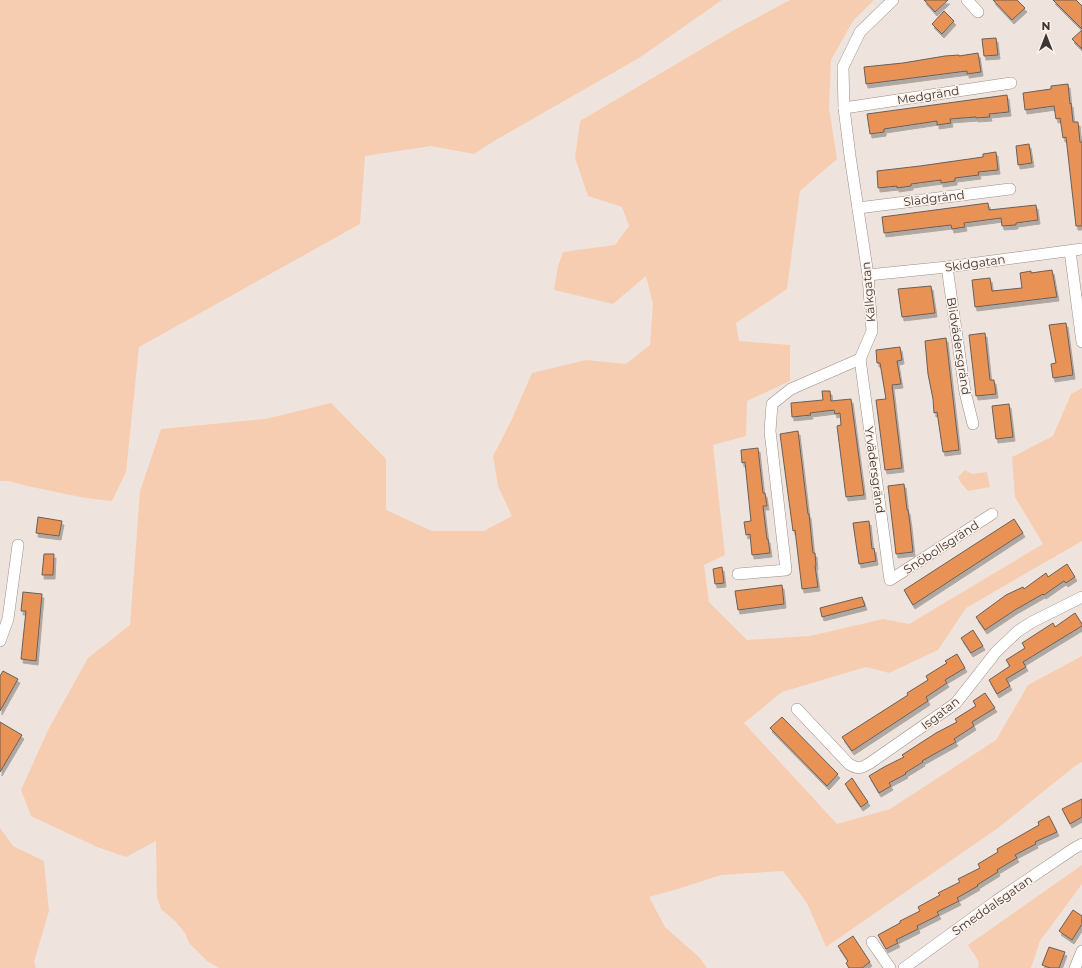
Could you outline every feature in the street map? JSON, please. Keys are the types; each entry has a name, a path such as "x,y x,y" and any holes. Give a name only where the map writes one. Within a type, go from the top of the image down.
{"street":[{"name":"Kälkgatan","path":"860,359 872,331 868,275 844,108 843,67 860,32 893,0"},
{"path":"967,0 978,12"},
{"name":"Medgränd","path":"844,108 1011,82"},
{"name":"Slädgränd","path":"858,208 1010,189"},
{"name":"Skidgatan","path":"868,275 947,267 1082,249"},
{"path":"1070,250 1082,342"},
{"name":"Blidvädersgränd","path":"947,267 965,392 973,424"},
{"path":"738,574 786,570 770,431 772,404 791,388 860,359"},
{"name":"Yrvädersgränd","path":"860,359 890,580"},
{"name":"Snöbollsgränd","path":"890,580 992,514"},
{"path":"0,641 8,619 18,545"},
{"name":"Isgatan","path":"797,709 849,764 861,768 956,703 996,652 1018,631 1032,622 1082,597"},
{"name":"Smeddalsgatan","path":"904,968 996,901 1082,844"},
{"path":"872,942 890,968"},
{"path":"1075,968 1082,951"}],"shaded area":[{"path":"0,0 722,0 639,58 474,154 431,146 365,156 360,224 139,347 126,472 112,501 85,498 9,481 0,481"},
{"path":"790,0 874,0 853,21 831,60 829,108 837,159 800,191 787,289 736,323 739,341 790,345 790,381 747,401 746,436 713,445 725,555 704,565 709,602 747,640 810,636 883,619 909,624 1043,544 1015,497 1012,457 1053,436 1071,394 1082,388 1082,541 966,608 938,650 889,673 866,667 782,692 744,723 837,824 890,809 996,740 1028,685 1082,656 1082,762 998,828 826,947 807,903 783,871 721,875 649,897 665,927 699,957 707,968 219,968 207,961 189,943 185,933 175,921 161,909 157,897 156,841 126,857 97,847 31,816 21,790 48,730 88,658 130,625 140,491 161,429 265,419 331,403 386,459 386,510 432,531 484,531 512,516 498,486 493,456 511,421 532,373 586,360 626,364 650,345 653,304 646,276 613,304 554,290 558,266 563,252 615,245 629,226 622,207 588,196 575,158 580,121 732,31"},
{"path":"965,470 972,474 987,472 990,487 968,491 958,477"},
{"path":"0,828 13,846 44,861 49,911 34,962 36,968 0,968"},
{"path":"1082,865 1082,884 1040,941 1031,968 978,968 979,962 968,945"}],"building":[{"path":"924,0 948,0 935,12"},
{"path":"993,0 1017,0 1025,8 1012,20"},
{"path":"1053,0 1076,0 1082,6 1082,29"},
{"path":"944,11 954,21 942,34 932,24"},
{"path":"1082,30 1082,49 1072,39"},
{"path":"996,38 998,55 984,56 982,39"},
{"path":"978,53 981,72 967,74 967,71 866,84 864,67"},
{"path":"1068,84 1073,122 1078,122 1080,142 1082,142 1082,226 1076,226 1066,137 1063,138 1060,118 1056,119 1054,106 1025,110 1023,93 1051,89 1051,86"},
{"path":"1007,95 1009,112 989,114 990,117 950,119 951,123 937,125 937,121 884,129 884,132 870,134 867,114"},
{"path":"1029,144 1032,163 1018,165 1016,146"},
{"path":"996,152 998,170 978,172 979,175 955,178 955,181 941,183 941,180 911,184 911,186 897,188 897,186 878,188 877,171 983,157 983,154"},
{"path":"988,203 989,210 1036,205 1038,220 1016,223 1016,225 1002,226 1001,218 964,223 965,227 952,229 951,225 884,233 882,217"},
{"path":"1052,270 1057,297 975,307 972,280 990,278 992,291 1022,288 1020,273"},
{"path":"931,286 935,313 902,317 898,289"},
{"path":"1066,323 1073,375 1053,378 1051,364 1056,363 1049,325"},
{"path":"985,333 990,380 994,380 996,394 976,396 969,335"},
{"path":"946,338 959,450 943,452 937,412 934,413 925,341"},
{"path":"900,347 902,360 897,361 901,384 892,385 902,468 885,470 876,400 886,399 880,363 877,363 876,350"},
{"path":"822,391 830,391 831,401 851,399 864,495 846,497 837,426 841,425 840,413 835,414 834,410 792,417 791,403 823,400"},
{"path":"1009,404 1013,437 996,439 992,406"},
{"path":"798,431 813,553 815,553 818,587 802,589 795,530 793,531 780,434"},
{"path":"758,448 763,493 765,493 767,506 763,506 770,553 752,555 750,534 746,535 744,522 751,521 745,462 742,463 741,450"},
{"path":"904,484 913,552 896,554 888,486"},
{"path":"38,517 62,521 59,536 36,533"},
{"path":"1014,519 1023,533 913,605 904,590"},
{"path":"869,521 872,549 874,548 876,561 859,564 853,523"},
{"path":"44,554 54,554 53,575 42,575"},
{"path":"1067,564 1075,577 1066,583 1064,581 1044,595 1043,594 1015,610 985,630 976,617 1006,595 1023,587 1024,589 1046,573 1048,577"},
{"path":"722,567 724,583 715,584 713,569"},
{"path":"782,585 784,604 738,610 735,591"},
{"path":"23,592 42,594 36,661 21,659 26,611 21,611"},
{"path":"862,597 865,606 822,617 820,608"},
{"path":"1075,613 1082,626 1023,662 1026,667 1006,679 1010,686 997,694 989,680 1010,666 1006,660 1025,648 1022,643 1053,623 1055,627"},
{"path":"973,630 983,646 971,653 961,638"},
{"path":"957,654 965,668 945,680 947,683 926,697 928,701 852,751 842,737 908,695 907,693 928,680 926,676 947,663 945,661"},
{"path":"3,671 18,679 0,711 0,676"},
{"path":"985,693 995,708 972,722 974,726 954,739 956,742 922,761 923,762 905,773 906,774 889,783 891,786 879,793 869,776 904,757 902,755 936,733 957,722 955,719 976,706 973,701"},
{"path":"782,717 838,774 827,786 770,728"},
{"path":"0,722 22,735 0,772"},
{"path":"852,778 868,802 861,807 845,784"},
{"path":"1082,799 1082,817 1070,824 1062,809"},
{"path":"1049,816 1057,832 1035,842 1036,844 1015,855 1017,858 997,870 998,872 977,885 978,886 957,898 959,901 937,912 939,915 917,926 918,929 896,940 898,943 886,949 878,935 900,923 900,921 920,911 918,907 940,895 938,893 960,882 958,879 980,868 978,864 998,852 997,849 1039,825 1038,822"},
{"path":"1073,910 1082,916 1082,924 1072,940 1059,931"},
{"path":"853,936 870,962 862,968 849,968 846,963 848,961 838,946"},
{"path":"1049,947 1065,952 1059,968 1050,968 1042,965"}]}
